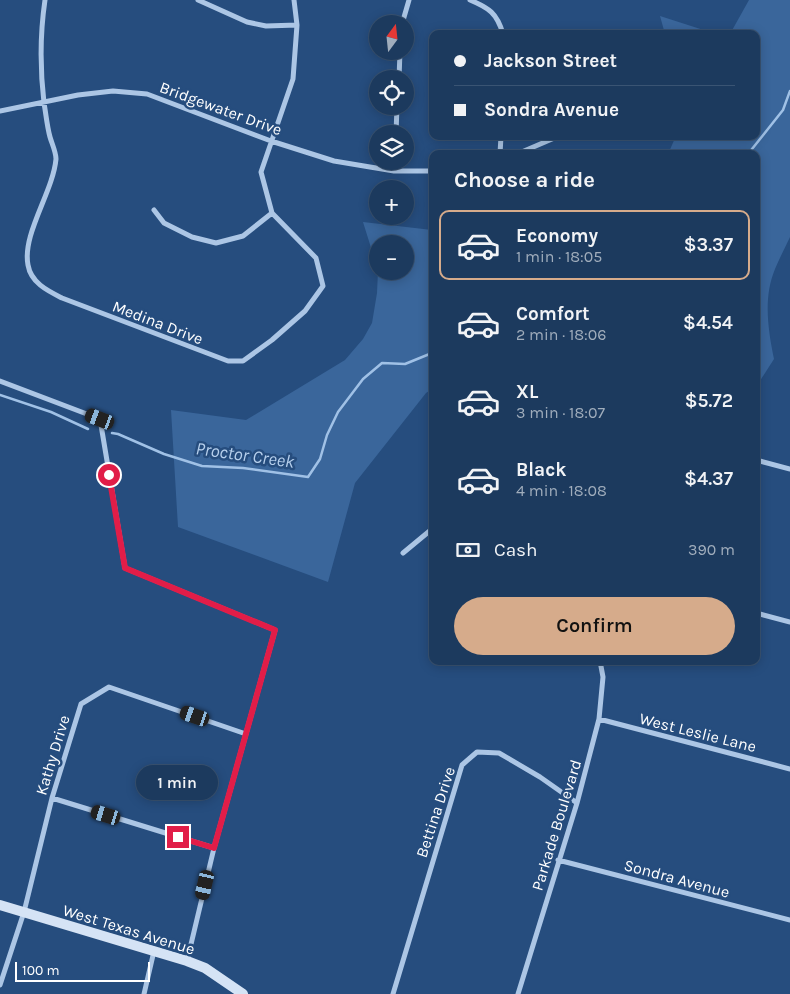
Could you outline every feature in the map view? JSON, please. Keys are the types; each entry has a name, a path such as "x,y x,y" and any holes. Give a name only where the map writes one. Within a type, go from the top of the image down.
{"street":[{"name":"Medina Drive","path":"44,0 41,24 44,101 49,135 56,158 27,252 28,265 36,282 46,290 62,298 228,361 242,361 266,344 305,311 323,286 316,258 272,213"},
{"path":"198,0 247,22 266,26 297,25"},
{"path":"154,210 164,223 192,237 216,243 244,236 272,213 261,172 293,79 297,25 294,0"},
{"path":"405,15 409,0"},
{"path":"470,0 485,6 493,12 502,30"},
{"name":"Bridgewater Drive","path":"0,111 78,95 113,91 147,94 271,141 334,161 394,172 429,171"},
{"path":"526,150 550,140"},
{"path":"0,381 100,419 125,568 275,630 214,848 187,961"},
{"path":"760,461 790,469"},
{"path":"403,553 429,531"},
{"path":"760,613 790,622"},
{"name":"Parkade Boulevard","path":"518,994 577,803 599,719 603,677 601,665"},
{"name":"Kathy Drive","path":"0,985 24,912 52,798 81,704 109,687 246,734"},
{"name":"West Leslie Lane","path":"599,719 790,769"},
{"name":"Bettina Drive","path":"393,994 462,764 477,752 499,753 540,777 577,803"},
{"path":"52,798 214,848"},
{"name":"Sondra Avenue","path":"558,860 790,920"},
{"name":"West Texas Avenue","path":"0,905 187,961 205,968 243,994"},
{"path":"144,994 154,951"}],"shaded area":[{"path":"749,0 790,0 790,237 771,280 768,314 774,359 760,381 760,150 670,150 674,140 760,140 760,30 732,30"},
{"path":"660,16 704,30 664,30"},
{"path":"363,222 369,223 369,225 389,225 429,230 429,391 355,483 328,582 178,527 171,410 246,420 345,360 363,339 372,323 378,280 414,280 414,235 369,235 369,241"}],"waterway":[{"name":"Proctor Creek","path":"760,139 783,110 790,91"},
{"name":"Proctor Creek","path":"751,150 759,140"},
{"name":"Proctor Creek","path":"112,433 164,454 202,466 243,468 308,477 320,459 327,435 338,412 363,379 382,363 405,364 429,354"},
{"name":"Proctor Creek","path":"0,395 51,412 88,429"}],"route":[{"path":"109,475 125,568 275,630 214,848 178,837"}]}
